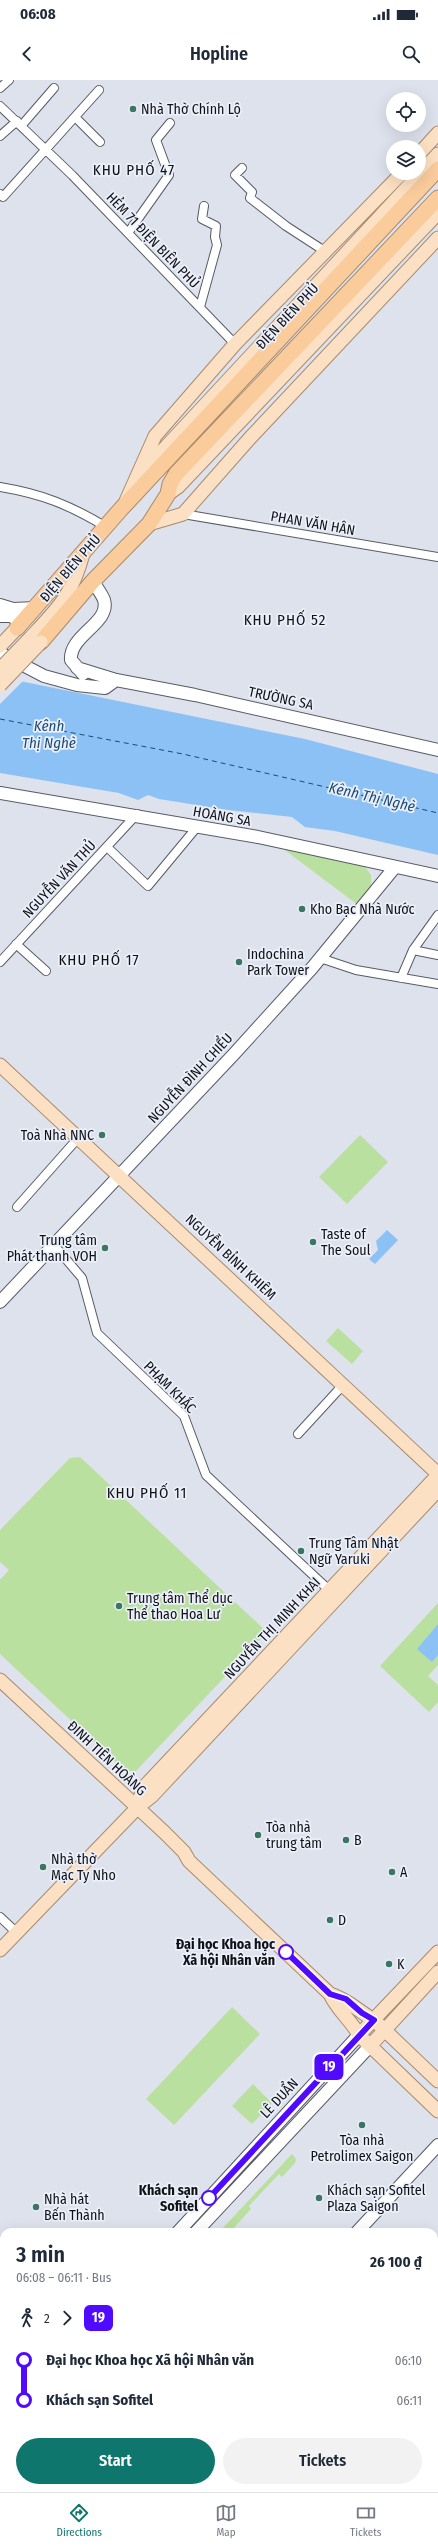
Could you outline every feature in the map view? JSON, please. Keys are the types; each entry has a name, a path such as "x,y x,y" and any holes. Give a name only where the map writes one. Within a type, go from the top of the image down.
{"highway":[{"name":"ĐIỆN BIÊN PHỦ","path":"19,626 123,507 438,169"},
{"name":"ĐIỆN BIÊN PHỦ","path":"36,640 149,524 168,494 170,484 176,474 438,198"}],"main road":[{"path":"426,146 438,133"},
{"name":"ĐIỆN BIÊN PHỦ","path":"145,484 163,450 438,154"},
{"name":"ĐIỆN BIÊN PHỦ","path":"123,507 155,436 235,344 395,180"},
{"name":"ĐIỆN BIÊN PHỦ","path":"168,494 178,487 438,213"},
{"path":"183,514 250,438 438,238"},
{"name":"ĐIỆN BIÊN PHỦ","path":"149,524 183,514"},
{"path":"0,685 36,640 71,591 83,554"},
{"path":"0,646 19,626"},
{"path":"0,669 36,640"},
{"name":"NGUYỄN BỈNH KHIÊM","path":"0,1065 120,1175 438,1475"},
{"name":"NGUYỄN THỊ MINH KHAI","path":"0,1950 135,1810 144,1788 233,1701 375,1548 438,1475"},
{"name":"NGUYỄN THỊ MINH KHAI","path":"375,1548 438,1490"},
{"name":"ĐINH TIÊN HOÀNG","path":"0,1680 135,1810 180,1857 189,1861 330,1994 336,2006 351,2020 359,2035 438,2111"},
{"name":"LÊ DUẨN","path":"359,2035 438,1952"},
{"path":"370,2046 438,1972"},
{"name":"ĐINH TIÊN HOÀNG","path":"330,1994 346,1999 362,2013 374,2020 438,2081"}],"street":[{"path":"0,88 9,80"},
{"path":"0,136 20,123 54,88"},
{"path":"0,194 3,197 45,148 100,90"},
{"name":"HẺM 71 ĐIỆN BIÊN PHỦ","path":"0,106 20,123 45,148 235,344"},
{"path":"75,117 100,142"},
{"path":"128,233 168,175 156,140 170,124"},
{"path":"242,168 235,175 252,192 250,198 286,226 326,252"},
{"path":"200,307 217,246 215,237 216,226 202,219 204,206"},
{"path":"0,487 26,492 73,507 106,527"},
{"name":"PHAN VĂN HÂN","path":"183,514 438,557"},
{"path":"81,681 84,675 71,660 72,648 104,613 104,600 93,581"},
{"path":"0,606 13,609 36,608"},
{"path":"0,616 11,616 19,626"},
{"name":"TRƯỜNG SA","path":"0,653 27,669 61,680 105,688 116,680"},
{"name":"TRƯỜNG SA","path":"77,668 116,680 195,695 438,750"},
{"name":"TRƯỜNG SA","path":"61,680 116,680"},
{"name":"HOÀNG SA","path":"0,793 137,814 198,827 258,837 395,868 438,876"},
{"name":"NGUYỄN VĂN THỦ","path":"0,962 137,814"},
{"path":"107,847 148,886 198,827"},
{"name":"NGUYỄN ĐÌNH CHIỂU","path":"0,1302 234,1054 320,958 395,868"},
{"path":"401,978 413,950 438,915"},
{"path":"16,944 46,971"},
{"path":"413,950 438,955"},
{"path":"320,958 356,970 438,984"},
{"path":"17,1207 79,1137"},
{"name":"PHẠM KHẮC","path":"54,1245 82,1278 97,1333 184,1416 206,1476 333,1594"},
{"path":"298,1434 343,1385"},
{"path":"0,1917 17,1933"},
{"name":"LÊ DUẨN","path":"182,2228 359,2035"},
{"path":"200,2228 370,2046"},
{"path":"360,2228 438,2145"}],"green space":[{"path":"282,848 365,867 371,875 371,892 358,905"},
{"path":"360,1135 388,1162 347,1204 319,1177"},
{"path":"338,1328 363,1351 352,1364 326,1341"},
{"name":"Trung tâm Thể dục Thể thao Hoa Lư","path":"80,1457 267,1632 136,1771 125,1771 0,1654 0,1580 9,1570 0,1562 0,1530 70,1458"},
{"path":"438,1603 438,1665 428,1676 438,1685 438,1702 429,1712 380,1666"},
{"path":"232,2007 260,2034 174,2125 146,2099"},
{"path":"253,2084 272,2103 252,2124 232,2106"},
{"path":"292,2154 296,2159 295,2163 282,2177 279,2174 249,2206 251,2209 234,2228 223,2228"}],"water":[{"name":"Kênh Thị Nghè","path":"0,677 305,739 438,774 438,855 335,831 305,827 292,817 228,810 159,799 148,795 138,800 119,793 0,773"},
{"path":"387,1230 398,1240 375,1264 369,1259 378,1250 376,1241"},
{"path":"438,1624 438,1655 432,1662 417,1649"}],"pier":[{"path":"0,675 23,681 0,704"}],"ferry route":[{"path":"0,719 183,754 438,813"}],"bus line":[{"name":"19","path":"209,2198 374,2020 362,2013 346,1999 330,1994 286,1952"}],"place":[{"name":"Nhà Thờ Chính Lộ","path":"133,109"},
{"name":"Kho Bạc Nhà Nước","path":"302,909"},
{"name":"Indochina Park Tower","path":"239,962"},
{"name":"Toà Nhà NNC","path":"102,1135"},
{"name":"Taste of The Soul","path":"313,1242"},
{"name":"Trung tâm Phát thanh VOH","path":"105,1248"},
{"name":"Trung Tâm Nhật Ngữ Yaruki","path":"301,1551"},
{"name":"Trung tâm Thể dục Thể thao Hoa Lư","path":"119,1606"},
{"name":"Tòa nhà trung tâm","path":"258,1835"},
{"name":"B","path":"346,1840"},
{"name":"Nhà thờ Mạc Ty Nho","path":"43,1867"},
{"name":"A","path":"392,1872"},
{"name":"D","path":"330,1920"},
{"name":"Đại học Khoa học Xã hội Nhân văn","path":"286,1952"},
{"name":"K","path":"389,1964"},
{"name":"Tòa nhà Petrolimex Saigon","path":"362,2125"},
{"name":"Khách sạn Sofitel","path":"209,2198"},
{"name":"Khách sạn Sofitel Plaza Saigon","path":"319,2198"},
{"name":"Nhà hát Bến Thành","path":"36,2207"}],"district":[{"name":"KHU PHỐ 47","path":"134,170"},
{"name":"KHU PHỐ 52","path":"285,620"},
{"name":"KHU PHỐ 17","path":"99,960"},
{"name":"KHU PHỐ 11","path":"147,1493"}]}
